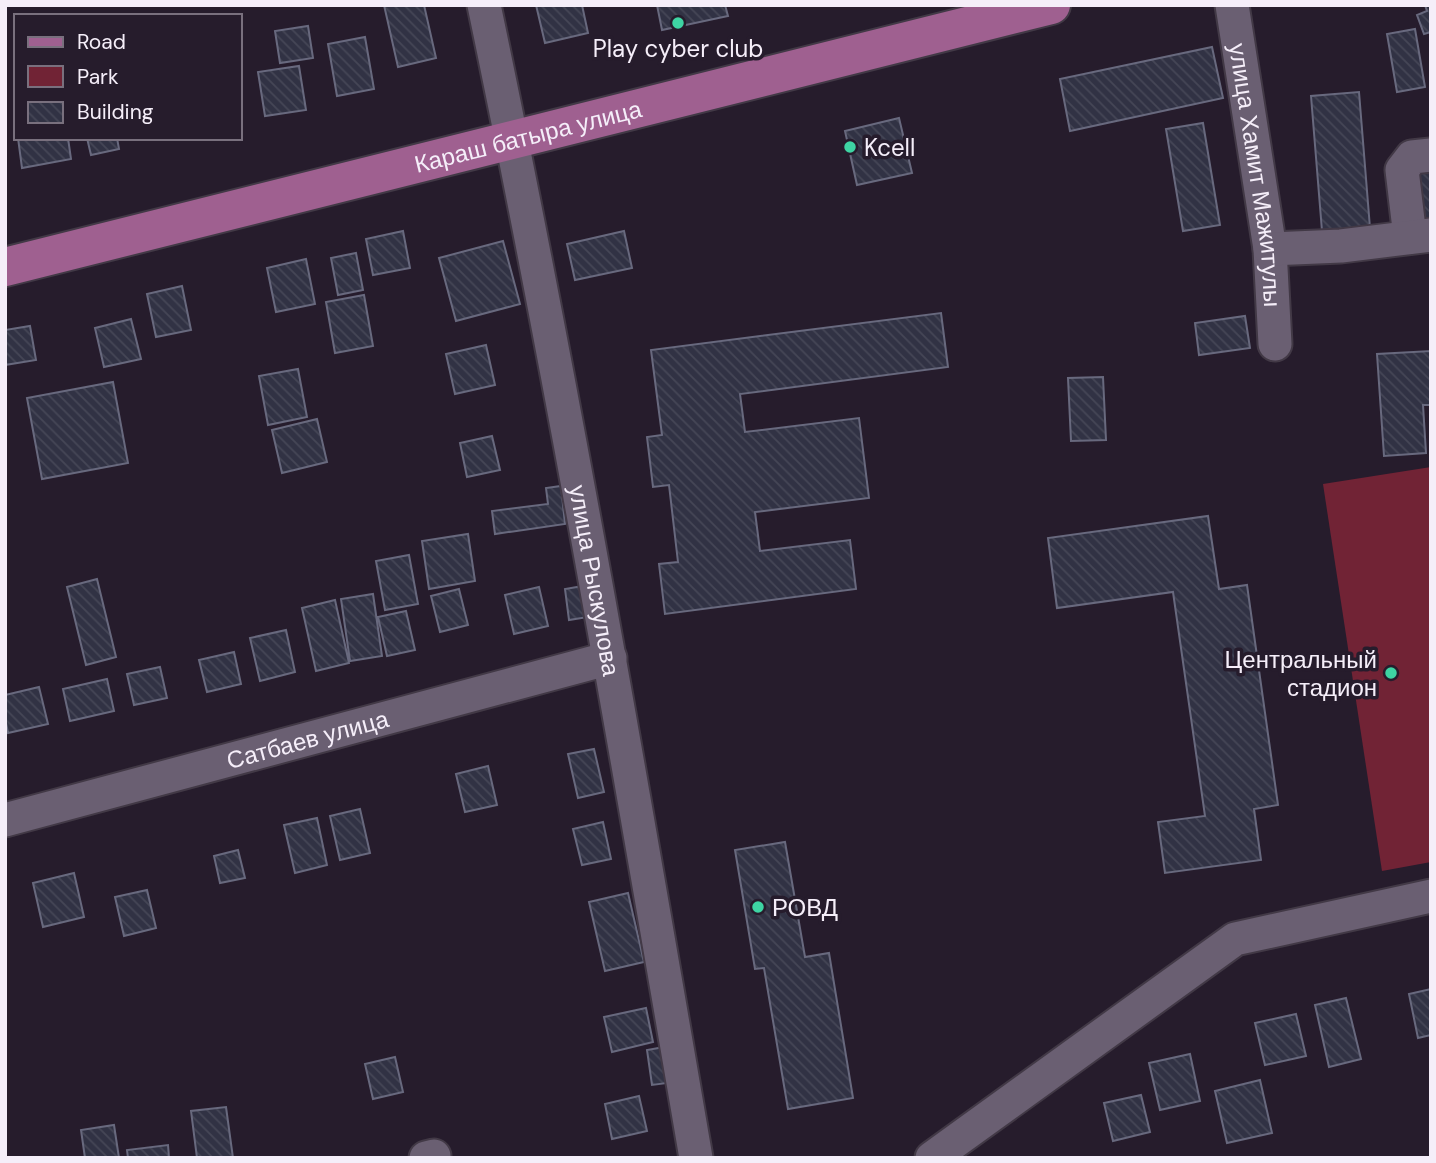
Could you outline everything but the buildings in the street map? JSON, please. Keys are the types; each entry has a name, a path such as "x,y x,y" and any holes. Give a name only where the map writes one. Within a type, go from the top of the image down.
{"main road":[{"name":"Караш батыра улица","path":"5,267 1051,5"}],"street":[{"name":"улица Рыскулова","path":"484,5 610,658 696,1158"},
{"name":"улица Хамит Мажитулы","path":"1232,5 1270,250 1275,344"},
{"path":"1270,250 1341,246 1420,236 1402,170 1412,157 1431,155"},
{"name":"Сатбаев улица","path":"5,820 610,658"},
{"path":"932,1158 1235,939 1431,896"}],"green space":[{"name":"Центральный стадион","path":"1431,467 1431,862 1382,871 1323,484"}],"place":[{"name":"Play cyber club","path":"678,23"},
{"name":"Kcell","path":"850,147"},
{"name":"Центральный стадион","path":"1391,673"},
{"name":"РОВД","path":"758,907"}]}
